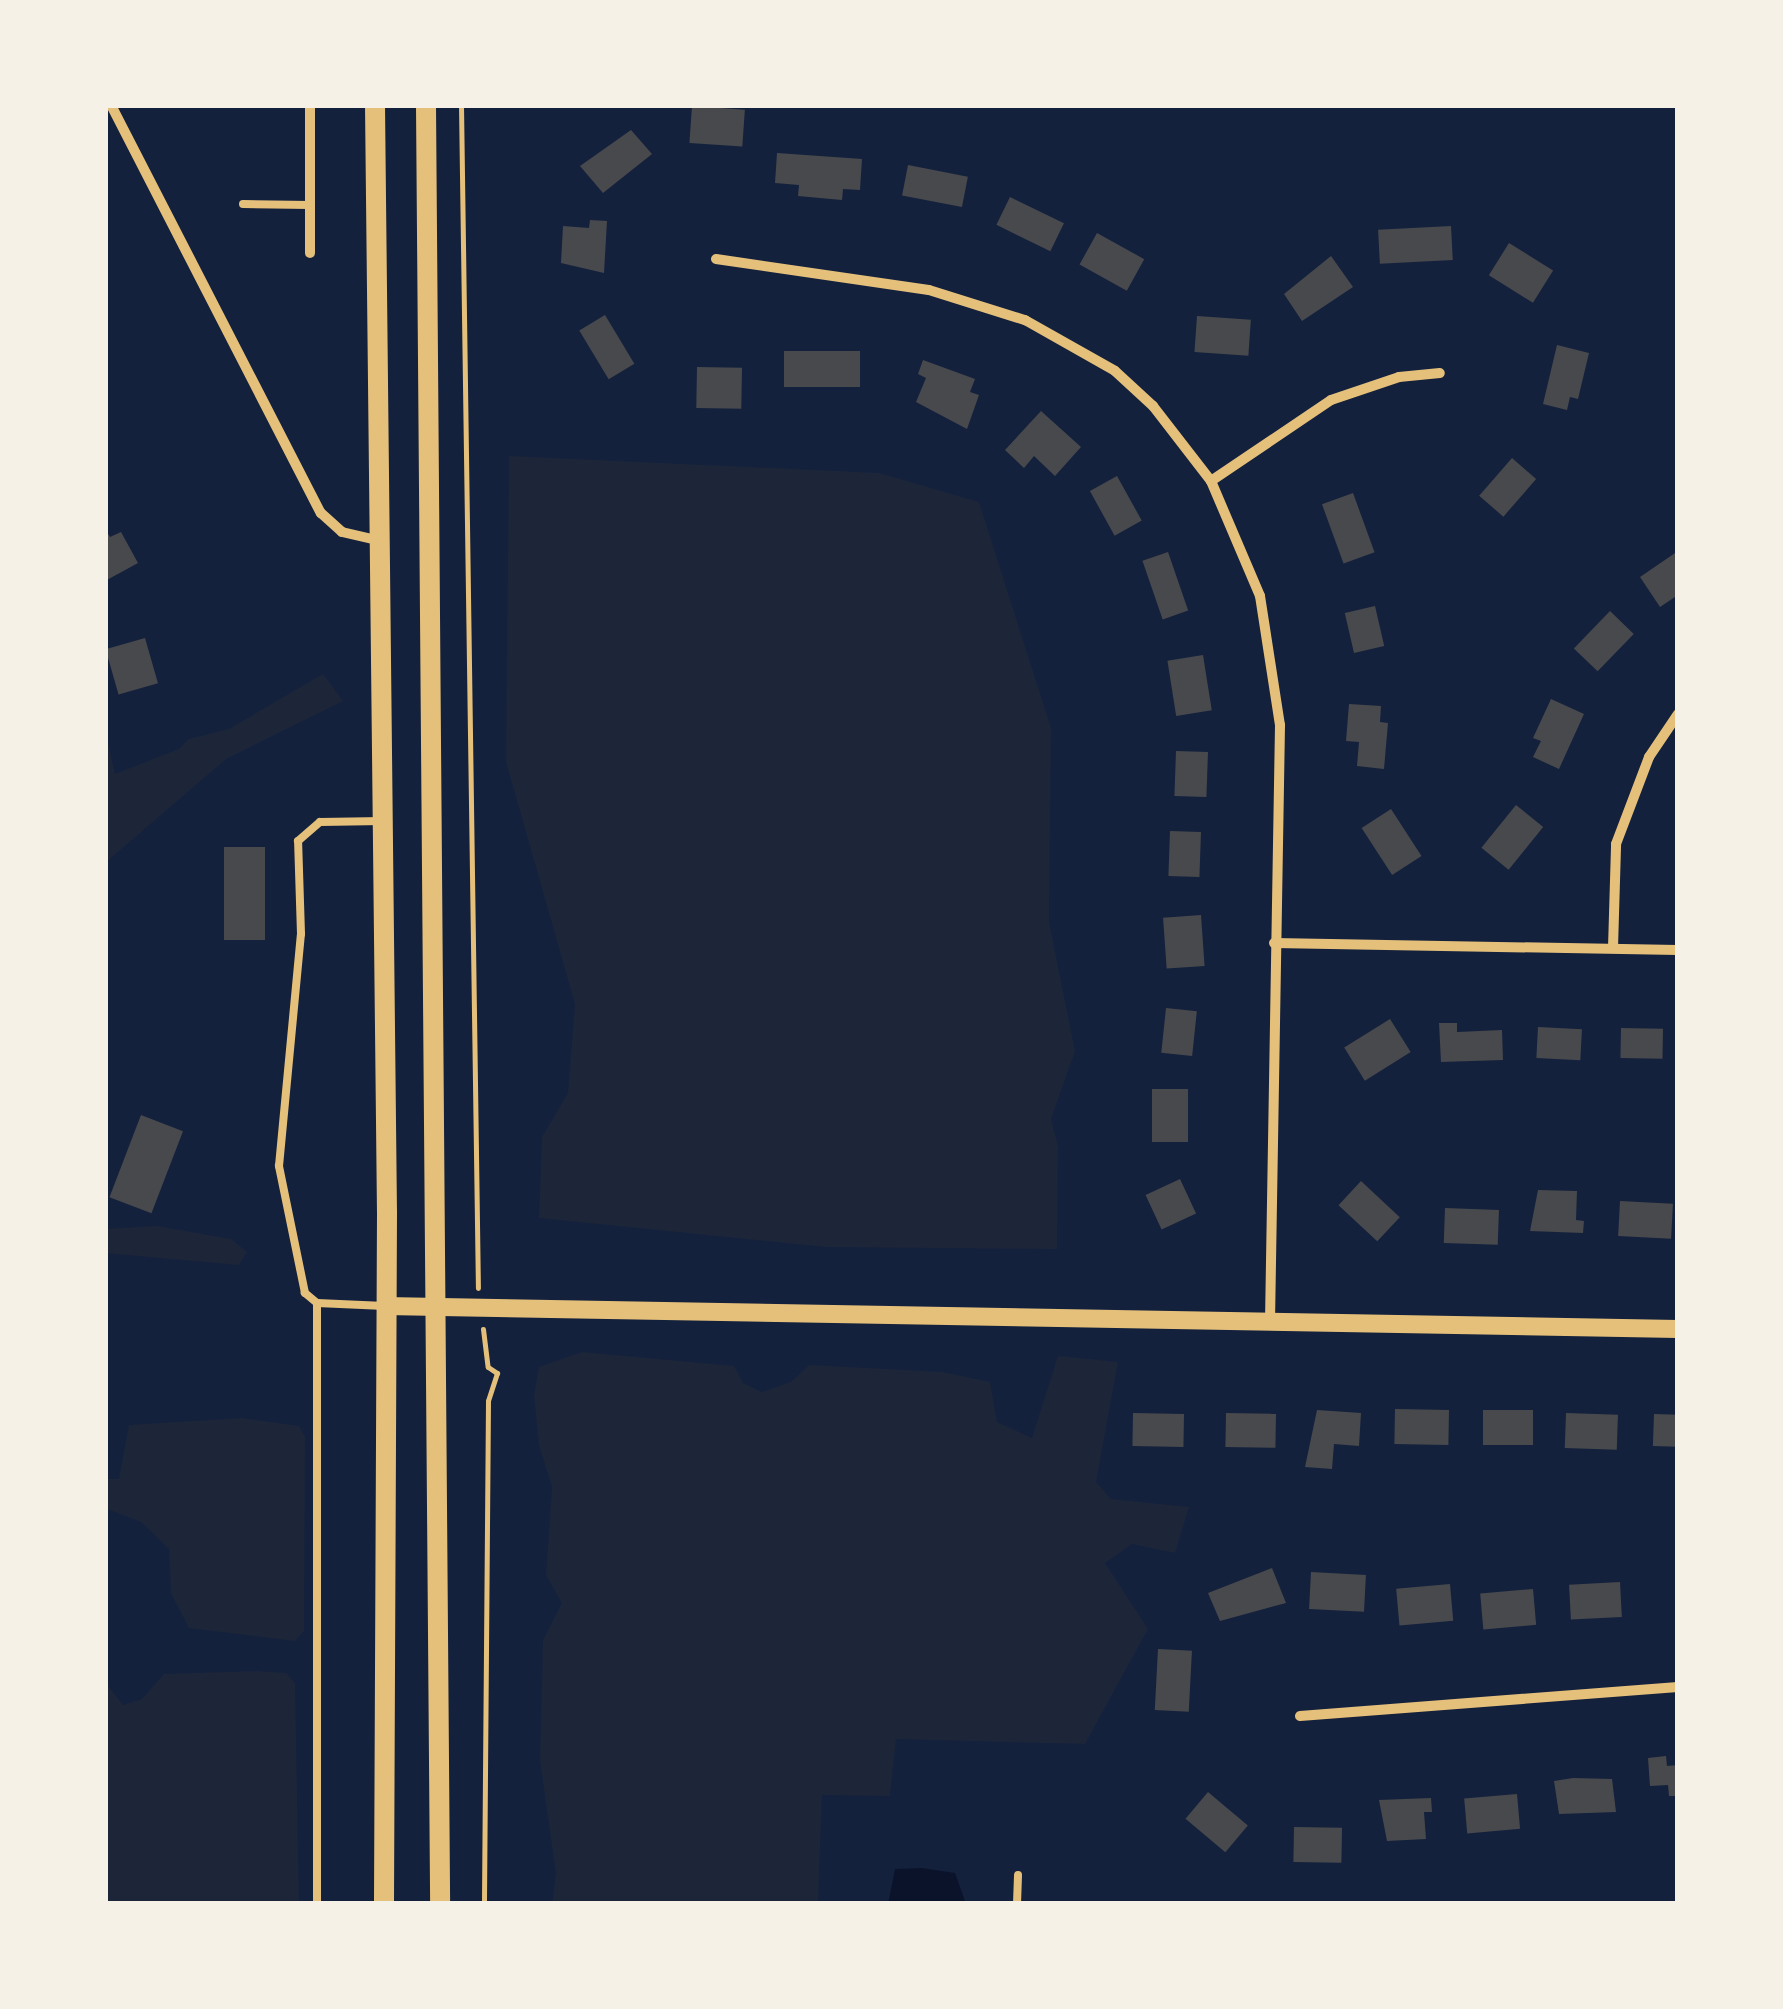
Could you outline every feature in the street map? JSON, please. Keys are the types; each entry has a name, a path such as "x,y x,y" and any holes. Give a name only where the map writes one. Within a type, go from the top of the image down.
{"main road":[{"path":"375,105 384,821 384,1904"},
{"path":"426,105 439,1307 440,1904"}],"street":[{"path":"110,105 330,524 381,540"},
{"path":"310,105 310,253"},
{"path":"716,260 929,290 1025,320 1115,371 1153,406 1210,481 1260,596 1274,666 1280,725 1270,1325"},
{"path":"1210,481 1331,400 1399,377 1440,373"},
{"path":"1613,948 1620,830 1649,757 1678,714"},
{"path":"1274,943 1678,950"},
{"path":"385,1306 1270,1325 1678,1329"},
{"path":"1300,1716 1678,1687"}],"lane":[{"path":"243,204 310,205"},
{"path":"384,821 320,822 298,841 302,934 279,1166 305,1293 317,1303 385,1306"},
{"path":"317,1303 317,1904"},
{"path":"1017,1904 1018,1875"}],"path":[{"path":"462,105 472,1224 482,1248 473,1255"},
{"path":"484,1904 488,1401 497,1373 488,1367"}],"shaded area":[{"path":"509,456 879,473 979,502 1051,728 1049,922 1075,1051 1051,1119 1058,1146 1057,1249 827,1247 539,1218 542,1137 568,1093 575,1004 506,762"},
{"path":"323,674 343,701 226,759 105,863 105,729 115,774 179,749 189,739 229,729"},
{"path":"157,1226 231,1239 247,1252 239,1265 105,1253 105,1229"},
{"path":"582,1352 734,1366 743,1383 762,1392 791,1382 809,1365 942,1372 990,1382 997,1422 1032,1438 1058,1356 1118,1362 1096,1482 1111,1499 1189,1507 1175,1553 1132,1544 1105,1563 1148,1629 1085,1744 896,1739 890,1796 822,1795 818,1904 552,1904 556,1874 540,1760 543,1640 562,1603 546,1575 552,1487 539,1445 534,1395 539,1367"},
{"path":"242,1418 299,1426 305,1437 304,1631 295,1641 189,1628 171,1593 169,1549 141,1522 105,1508 105,1479 119,1479 129,1425"},
{"path":"286,1673 295,1683 299,1904 105,1904 105,1682 123,1705 142,1699 164,1674"},
{"path":"895,1869 955,1873 966,1904 888,1904"}],"building":[{"path":"692,106 745,110 742,147 689,143"},
{"path":"631,130 652,154 603,193 580,166"},
{"path":"777,153 862,159 860,190 843,189 842,200 798,196 799,185 775,183"},
{"path":"908,165 968,177 962,207 902,195"},
{"path":"1010,197 1064,223 1050,251 996,225"},
{"path":"590,220 607,221 604,273 561,263 563,226 589,228"},
{"path":"1451,226 1453,260 1380,264 1378,230"},
{"path":"1097,233 1144,259 1127,291 1080,264"},
{"path":"1509,243 1553,271 1533,303 1489,275"},
{"path":"1331,256 1353,287 1302,321 1284,294"},
{"path":"605,315 634,364 609,379 579,330"},
{"path":"1197,316 1251,320 1248,356 1194,352"},
{"path":"1557,345 1589,353 1578,399 1570,397 1567,410 1543,404"},
{"path":"784,351 860,351 860,387 784,387"},
{"path":"923,360 975,379 970,392 979,395 967,429 916,402 926,378 918,374"},
{"path":"697,367 742,368 741,409 696,408"},
{"path":"1041,411 1081,447 1055,476 1034,456 1024,468 1005,450"},
{"path":"1512,458 1536,479 1503,517 1479,496"},
{"path":"1117,476 1142,521 1115,536 1090,491"},
{"path":"1353,493 1375,552 1344,563 1322,504"},
{"path":"105,529 110,537 121,532 138,563 105,581"},
{"path":"1678,551 1678,595 1660,607 1640,577"},
{"path":"1168,552 1188,611 1163,619 1142,561"},
{"path":"1375,606 1384,646 1354,653 1345,613"},
{"path":"1610,611 1634,634 1598,671 1574,648"},
{"path":"145,638 158,683 119,694 106,649"},
{"path":"1203,655 1212,710 1176,716 1167,661"},
{"path":"1551,699 1584,714 1559,769 1533,757 1541,741 1533,738"},
{"path":"1349,704 1381,706 1380,722 1388,723 1384,769 1357,766 1359,742 1346,741"},
{"path":"1176,751 1208,752 1206,797 1174,796"},
{"path":"1516,805 1543,827 1509,870 1481,848"},
{"path":"1391,809 1421,856 1392,875 1362,828"},
{"path":"1170,831 1201,832 1199,877 1168,876"},
{"path":"224,847 265,847 265,940 224,940"},
{"path":"1201,915 1205,966 1167,969 1163,918"},
{"path":"1166,1008 1197,1011 1192,1056 1161,1053"},
{"path":"1390,1019 1411,1052 1365,1081 1344,1048"},
{"path":"1439,1023 1457,1023 1457,1032 1502,1030 1503,1060 1441,1062"},
{"path":"1538,1027 1582,1029 1580,1060 1536,1058"},
{"path":"1621,1028 1663,1029 1662,1059 1620,1058"},
{"path":"1152,1089 1188,1089 1188,1142 1152,1142"},
{"path":"141,1115 183,1131 151,1213 109,1197"},
{"path":"1180,1179 1196,1213 1162,1229 1146,1195"},
{"path":"1361,1181 1400,1217 1377,1241 1338,1205"},
{"path":"1538,1190 1577,1191 1576,1220 1584,1221 1583,1233 1530,1231"},
{"path":"1620,1201 1673,1204 1671,1239 1618,1236"},
{"path":"1445,1208 1499,1210 1498,1245 1444,1243"},
{"path":"1395,1409 1449,1410 1448,1445 1394,1444"},
{"path":"1317,1410 1361,1413 1359,1446 1334,1444 1332,1469 1305,1467"},
{"path":"1483,1410 1533,1410 1533,1445 1483,1445"},
{"path":"1133,1413 1184,1414 1183,1447 1132,1446"},
{"path":"1226,1413 1276,1414 1275,1448 1225,1447"},
{"path":"1566,1413 1618,1415 1617,1450 1565,1448"},
{"path":"1654,1414 1678,1415 1677,1447 1653,1446"},
{"path":"1272,1568 1286,1603 1220,1621 1208,1593"},
{"path":"1311,1572 1366,1575 1364,1612 1309,1609"},
{"path":"1620,1582 1622,1617 1571,1620 1569,1585"},
{"path":"1450,1584 1453,1621 1399,1626 1396,1589"},
{"path":"1533,1589 1536,1625 1483,1629 1480,1594"},
{"path":"1158,1649 1192,1651 1189,1712 1155,1710"},
{"path":"1666,1756 1667,1766 1678,1765 1678,1796 1669,1796 1668,1785 1650,1786 1648,1758"},
{"path":"1612,1779 1616,1812 1559,1814 1554,1781"},
{"path":"1208,1792 1248,1825 1225,1852 1186,1819"},
{"path":"1517,1794 1520,1829 1467,1833 1464,1799"},
{"path":"1431,1798 1432,1812 1424,1812 1426,1839 1387,1841 1379,1800"},
{"path":"1294,1827 1342,1828 1341,1863 1293,1862"}]}
